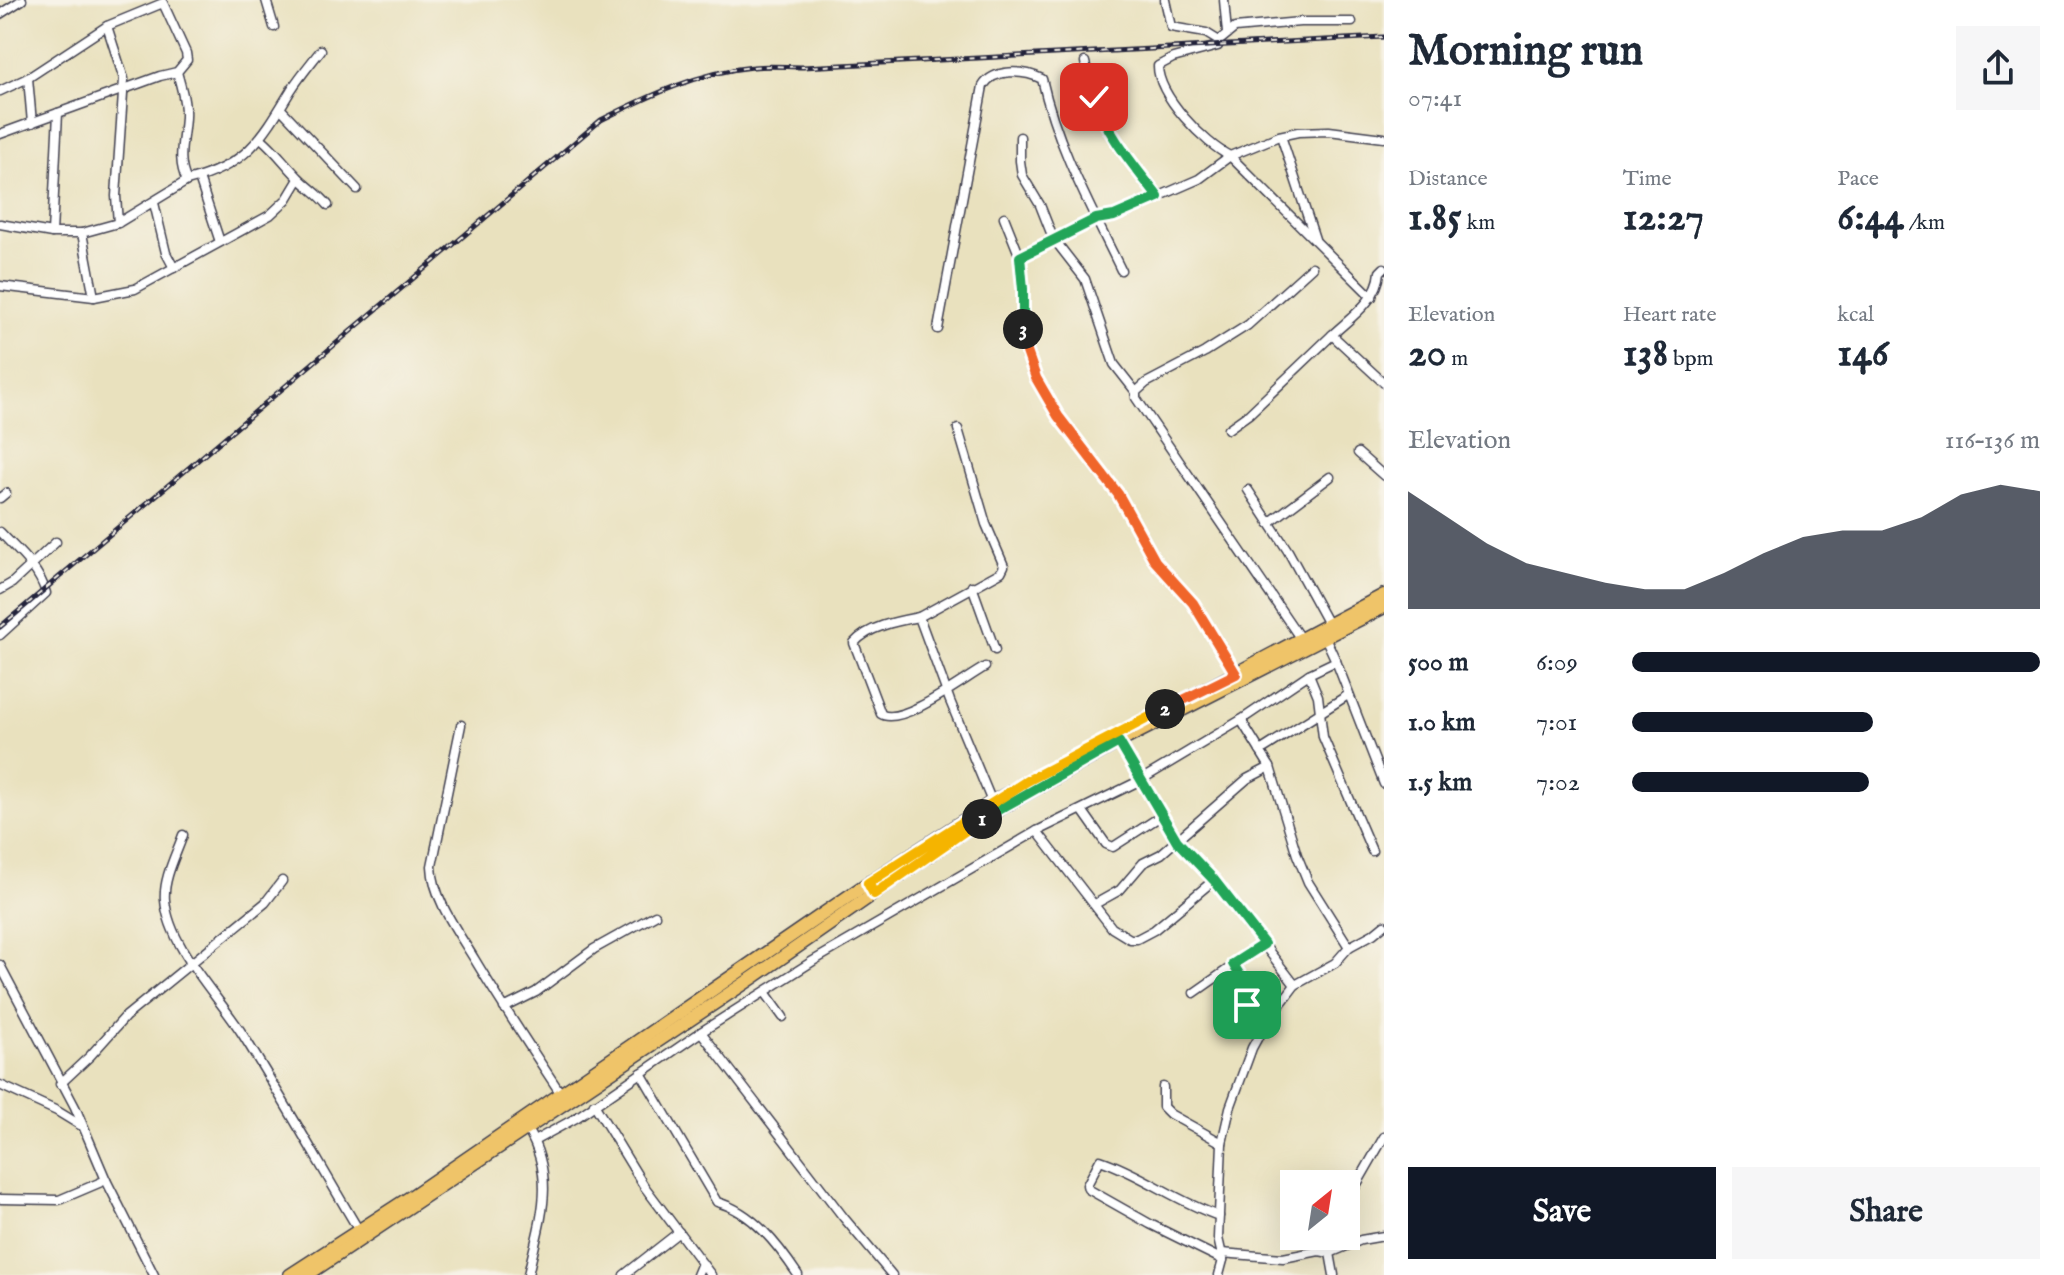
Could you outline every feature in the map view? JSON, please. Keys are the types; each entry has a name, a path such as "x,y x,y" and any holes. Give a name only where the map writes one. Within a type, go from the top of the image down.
{"main road":[{"path":"307,1275 527,1129 992,802 1384,595"},
{"path":"290,1275 871,888 978,821 1119,742 1384,607"}],"street":[{"path":"0,14 22,0"},
{"path":"266,0 274,27"},
{"path":"1165,0 1171,27 1206,33 1219,41"},
{"path":"1224,0 1227,33"},
{"path":"0,91 28,78 107,26 163,3 186,53 187,60 177,72 0,134"},
{"path":"1352,22 1300,22 1235,28 1214,48 1173,58 1158,66 1158,74 1175,107 1216,150 1230,156 1372,297"},
{"path":"107,26 125,89 116,196 118,223"},
{"path":"0,224 52,233 82,233 118,223 187,181 243,157 262,139 292,89 321,50"},
{"path":"1085,62 1103,122 1158,197"},
{"path":"177,72 186,115 180,154 187,181"},
{"path":"938,329 983,86 989,76 997,73 1028,74 1042,79 1056,131 1121,270"},
{"path":"28,78 32,123"},
{"path":"281,109 357,189"},
{"path":"52,233 58,113"},
{"path":"1020,257 1096,219 1114,216 1199,179 1230,156 1281,136 1329,131 1384,138"},
{"path":"1281,136 1317,243"},
{"path":"1020,137 1022,175 1040,205 1053,238 1085,279 1114,364 1136,392 1142,410 1300,638"},
{"path":"262,139 328,205"},
{"path":"199,178 220,242"},
{"path":"0,286 94,297 135,289 270,215 287,199 299,179"},
{"path":"154,203 166,253 174,268"},
{"path":"1004,217 1020,257 1023,335 1036,378 1058,416 1118,494 1155,561 1193,603 1236,674"},
{"path":"82,233 94,297"},
{"path":"1136,392 1146,383 1248,325 1312,267"},
{"path":"1228,429 1249,414 1372,297 1383,270"},
{"path":"1332,335 1384,383"},
{"path":"958,429 986,524 1003,562 1001,572 919,617 895,621 854,643 875,701 886,718 909,711 946,692 985,667"},
{"path":"1358,453 1384,476"},
{"path":"1269,523 1330,477"},
{"path":"1248,490 1328,624"},
{"path":"0,532 31,565 42,580 46,593 0,635"},
{"path":"0,590 12,583 56,542"},
{"path":"972,586 995,650"},
{"path":"919,617 946,692 992,802"},
{"path":"1325,637 1384,784"},
{"path":"534,1141 765,992 1037,831 1139,781 1241,720 1309,674 1336,661"},
{"path":"1309,674 1318,696 1323,737 1372,851"},
{"path":"1260,751 1348,695"},
{"path":"1241,720 1270,767 1308,882 1349,947"},
{"path":"461,725 432,866 433,880 454,926 561,1094"},
{"path":"1119,742 1139,781 1177,841 1214,880 1295,985"},
{"path":"1375,757 1384,750"},
{"path":"1095,904 1120,890 1139,866 1161,854 1247,779 1270,767"},
{"path":"1082,810 1106,844 1113,847 1161,816"},
{"path":"1037,831 1112,928 1130,939 1137,939 1154,930 1214,880"},
{"path":"183,835 168,880 165,900 173,929 190,963 244,1036 358,1229"},
{"path":"60,1084 125,1017 265,903 282,881"},
{"path":"504,1008 536,992 594,949 655,915"},
{"path":"1219,1275 1222,1257 1218,1238 1222,1143 1230,1108 1252,1048 1264,1026 1295,985 1335,963 1349,947 1384,925"},
{"path":"1194,993 1264,944"},
{"path":"1233,964 1248,987 1247,1005 1254,1018"},
{"path":"0,965 60,1084 75,1107 106,1180 154,1275"},
{"path":"765,992 783,1017"},
{"path":"701,1032 844,1218 892,1275"},
{"path":"641,1073 717,1202 731,1206 756,1222 798,1275"},
{"path":"0,1085 57,1111 81,1126"},
{"path":"1163,1087 1163,1107 1170,1114 1222,1143"},
{"path":"594,1104 644,1186 711,1275"},
{"path":"527,1129 534,1141 546,1181 528,1275"},
{"path":"1360,1179 1384,1137"},
{"path":"1219,1216 1186,1204 1100,1160 1087,1185 1088,1189 1138,1218 1222,1257 1283,1258 1319,1251 1330,1253 1361,1240 1384,1236"},
{"path":"0,1199 59,1200 106,1180"},
{"path":"624,1275 679,1232"},
{"path":"1330,1253 1334,1275"},
{"path":"697,1275 702,1263"}],"railway":[{"path":"0,627 601,120 656,94 713,74 759,66 803,67 1384,37"}],"route":[{"path":"1094,97 1103,122 1115,142 1158,197 1114,216 1096,219 1020,257 1023,335 1027,352 1036,378 1058,416 1118,494 1155,561 1193,603 1236,674 1027,781 868,883 874,894 978,821 1119,742 1139,781 1177,841 1214,880 1264,944 1233,964 1250,992 1247,1005"}]}
